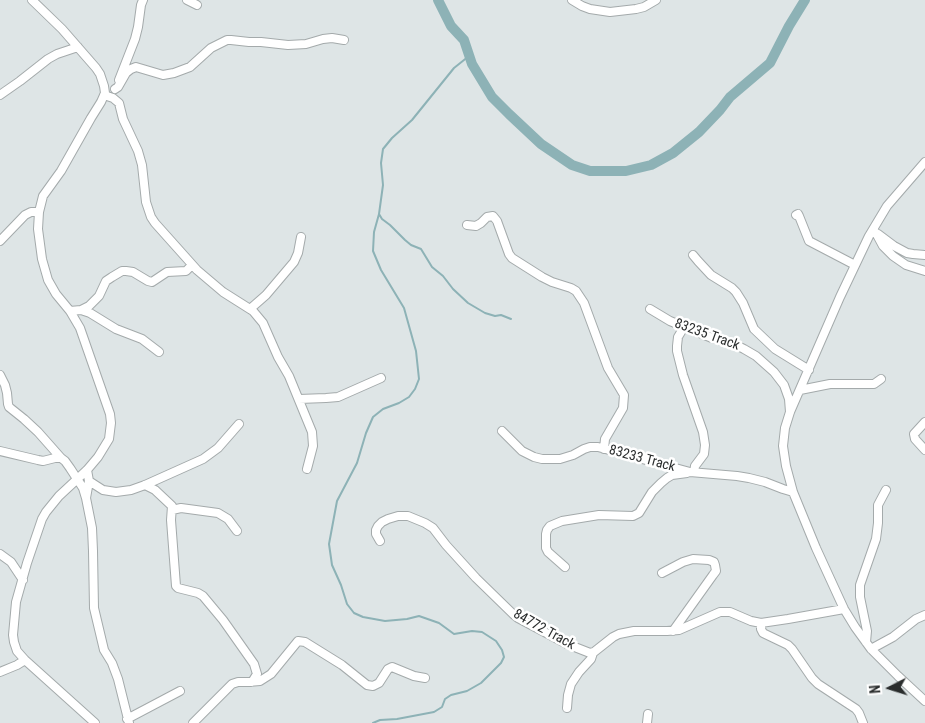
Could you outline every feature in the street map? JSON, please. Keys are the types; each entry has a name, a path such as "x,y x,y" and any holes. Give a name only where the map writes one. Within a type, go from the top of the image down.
{"street":[{"path":"32,0 96,68 100,74 107,96 116,100 119,104 123,119 138,151 142,165 146,202 151,217 192,266 223,292 250,308 263,323 299,398 310,427 313,439 312,452 307,469"},
{"path":"115,89 135,39 143,0"},
{"path":"187,0 198,5"},
{"path":"572,0 590,9 610,12 644,7 656,0"},
{"path":"95,723 24,660 14,646 16,602 46,512 59,496 88,470 98,458 109,438 111,423 110,414 80,328 70,311 51,287 44,271 38,229 39,212 43,196 66,163 101,102 118,86 126,73 131,69 136,68 163,75 174,73 190,68 211,48 227,40 288,45 306,44 332,38 344,40"},
{"path":"0,95 56,54 78,47"},
{"path":"925,162 887,206 855,265 790,412 785,428 783,446 793,492 819,556 844,610 868,645 925,701"},
{"path":"0,241 25,215 31,212 39,212"},
{"path":"796,215 798,214 799,216 809,241 855,265"},
{"path":"467,225 476,226 487,217 493,216 497,221 512,258 542,277 576,291 584,303 608,368 624,395 623,408 605,439 604,449"},
{"path":"874,232 894,246 907,252 925,255"},
{"path":"874,232 883,246 893,256 906,265 925,271"},
{"path":"250,308 266,296 294,262 301,237"},
{"path":"693,255 711,274 734,289 743,303 754,329 775,349 809,370"},
{"path":"70,311 81,310 89,306 99,296 106,281 122,272 133,272 152,282 167,272 186,271 192,266"},
{"name":"83235 Track","path":"650,309 670,322 744,348 756,356 774,372 784,385 790,412"},
{"path":"81,310 116,329 142,339 159,352"},
{"path":"565,568 546,548 546,534 550,526 562,521 599,515 634,516 639,513 652,492 667,478 692,472 704,454 703,432 683,375 677,351 678,337 684,328"},
{"path":"0,375 5,385 9,407 38,432 67,463 83,488 93,539 93,598 95,616 104,650 112,663 118,679 128,721 180,691"},
{"path":"299,398 338,397 381,378"},
{"path":"800,390 830,384 874,384 881,380"},
{"path":"925,422 914,436 925,450"},
{"path":"89,481 103,490 116,492 131,490 145,485 203,459 218,448 239,424"},
{"name":"83233 Track","path":"502,431 522,451 542,458 567,458 590,447 692,472 750,478 793,492"},
{"path":"0,451 43,461 61,458"},
{"path":"86,498 89,481 88,470"},
{"path":"145,485 159,492 170,504 172,510 171,520 176,586 203,596 224,620 254,664 257,674 252,682"},
{"path":"868,645 860,597 860,585 876,539 878,505 886,490"},
{"path":"172,510 181,508 218,513 228,519 237,531"},
{"name":"84772 Track","path":"380,541 376,530 378,526 388,519 408,516 425,523 433,528 476,578 518,618 586,653 593,653 612,637 619,634 634,631 673,631 686,628 720,612 730,612 761,623 844,610"},
{"path":"0,554 10,562 22,580"},
{"path":"662,573 693,559 709,560 714,562 715,565 716,571 713,576 673,631"},
{"path":"868,645 893,637 916,619 925,615"},
{"path":"761,623 763,633 788,645 812,678 856,709 863,723"},
{"path":"194,723 232,684 260,681 271,674 296,642 300,641 305,642 342,665 367,685 374,686 379,683 388,669 392,667 414,676 425,678"},
{"path":"567,708 571,684 593,653"},
{"path":"0,672 12,668 24,660"},
{"path":"647,723 648,714"}],"waterway":[{"path":"438,0 451,26 464,40 472,64 492,97 541,144 572,165 590,171 626,171 651,165 673,153 699,132 730,97 770,63 805,0"},
{"path":"373,723 380,720 397,719 434,712 442,707 445,699 451,695 467,691 481,683 501,663 504,657 496,641 482,632 472,631 454,634 439,623 419,616 385,621 363,617 354,613 347,604 332,565 329,544 337,501 357,463 373,417 383,409 409,397 419,379 416,351 404,308 381,270 373,251 374,232 379,214 383,185 381,163 383,149 412,120 454,68 469,56"},
{"path":"379,214 405,240 421,249 432,267 468,303 485,313 495,316 501,315 511,319"}]}
